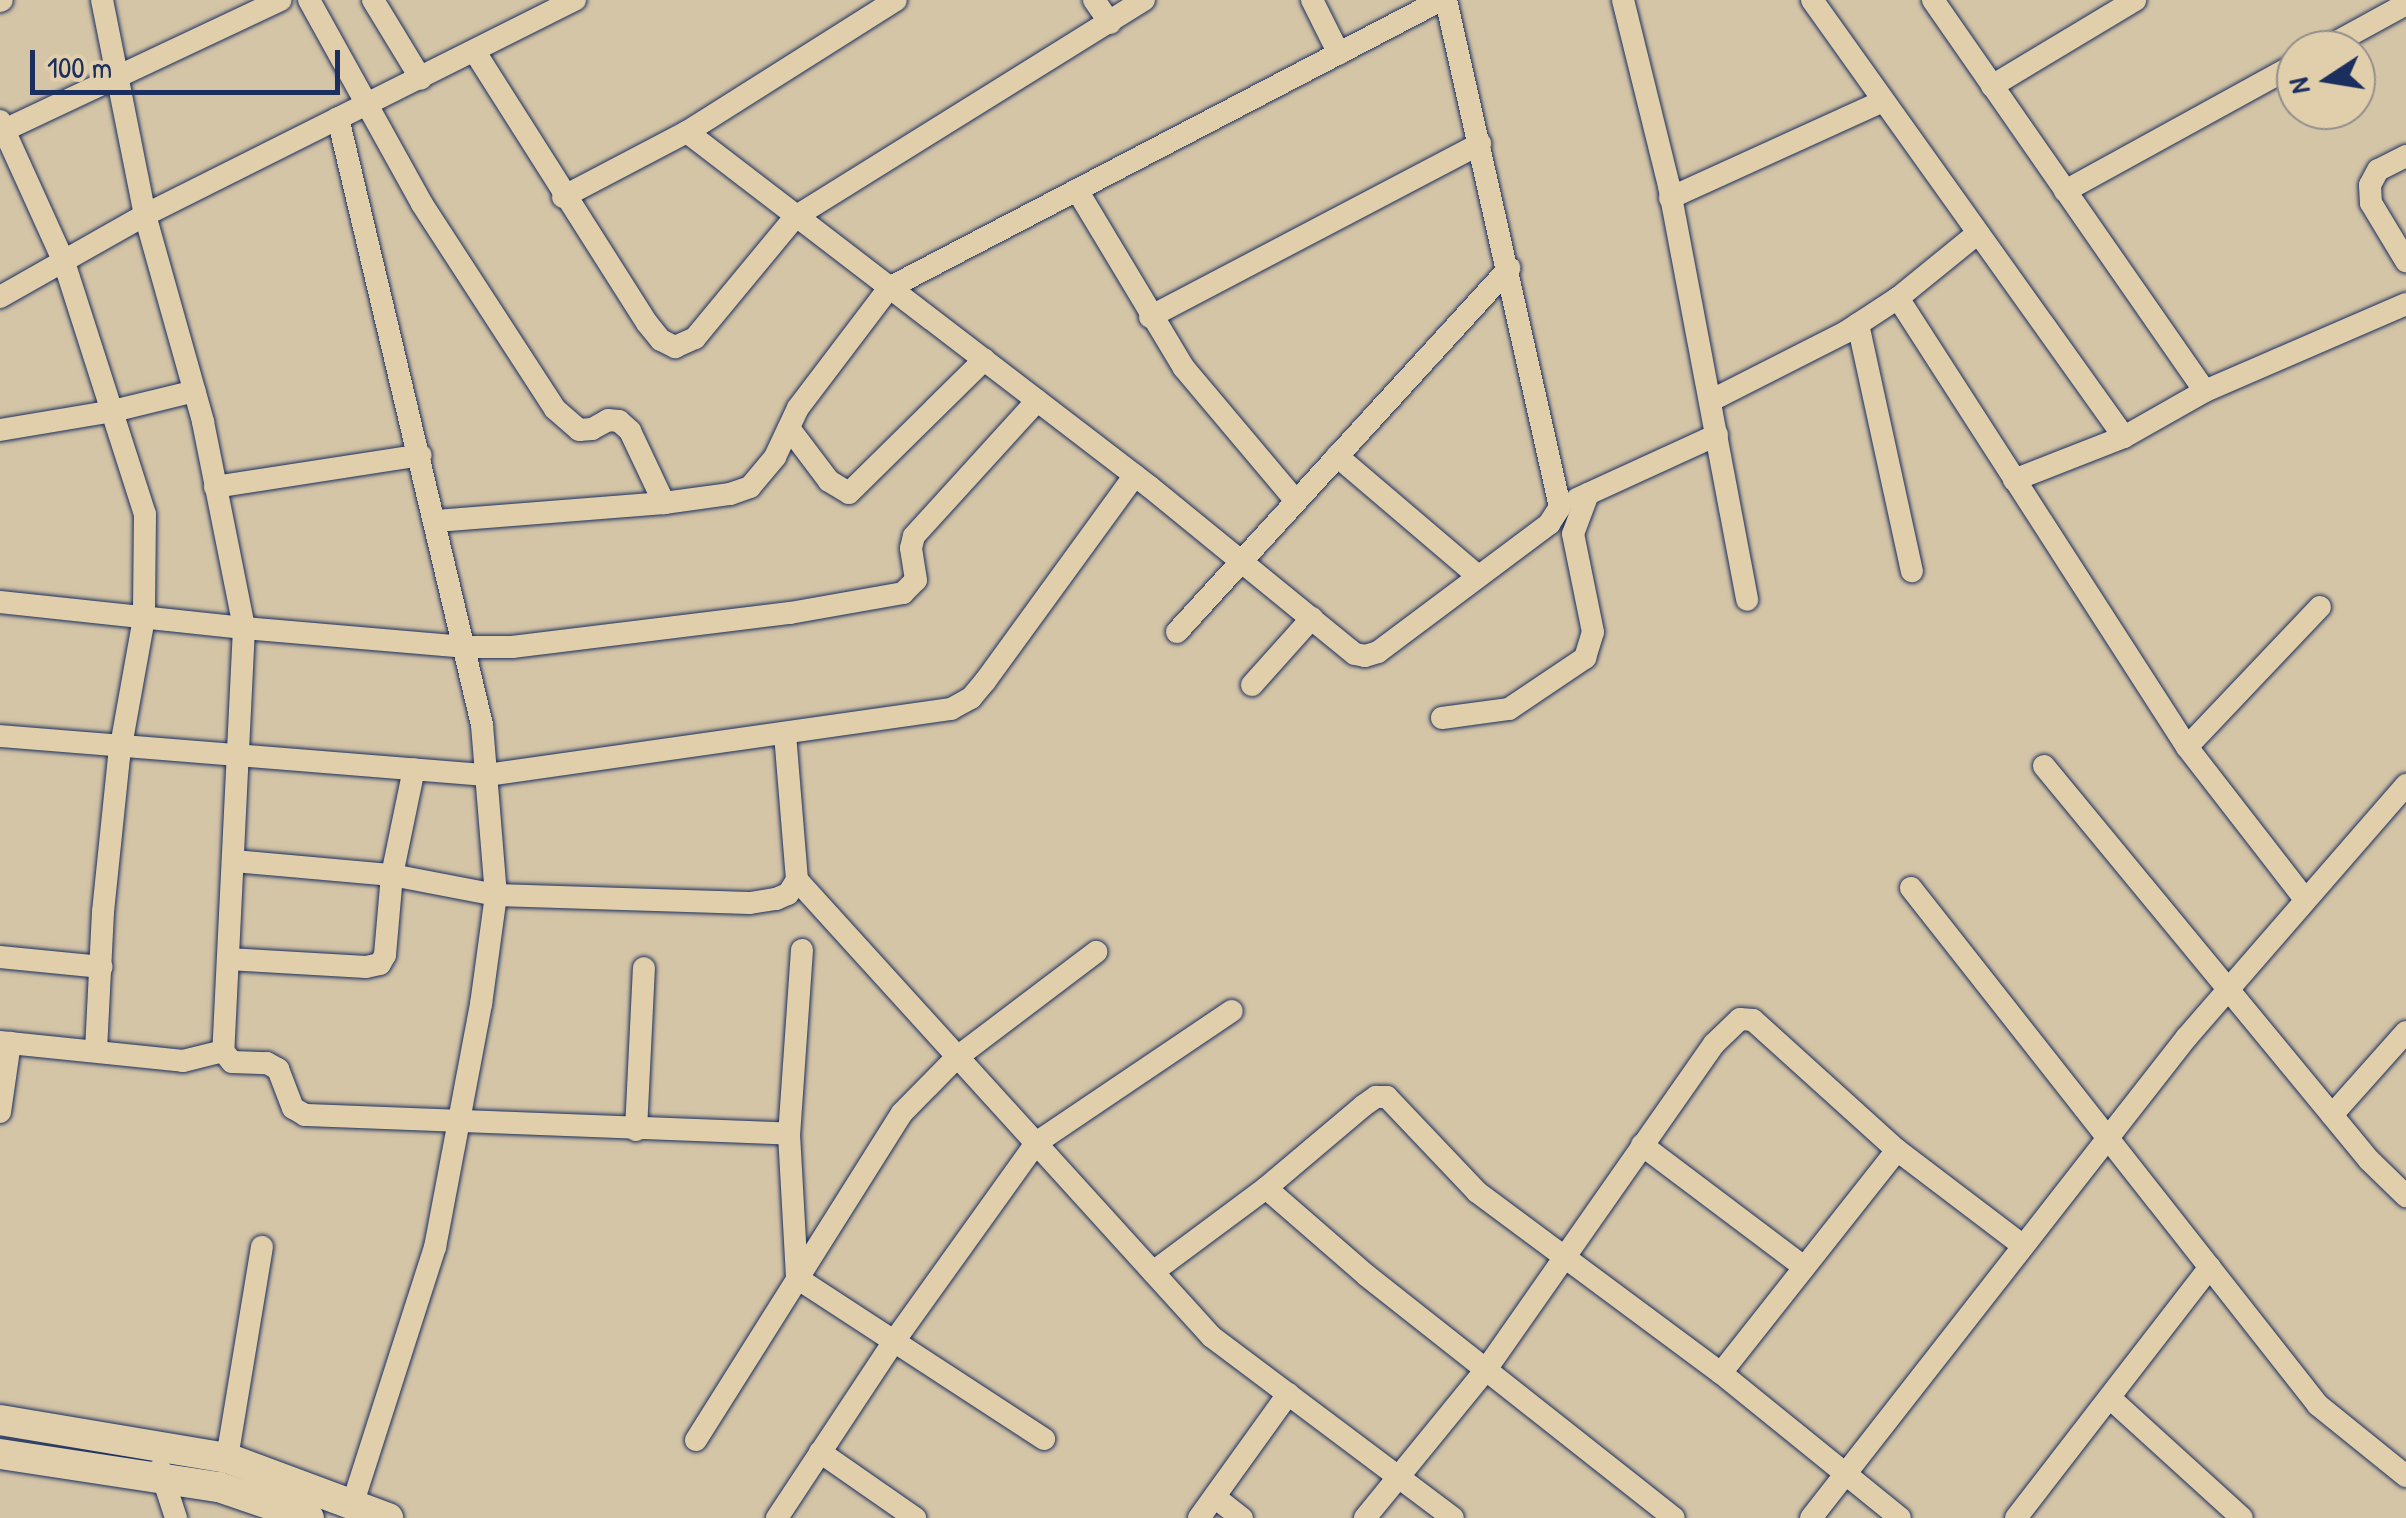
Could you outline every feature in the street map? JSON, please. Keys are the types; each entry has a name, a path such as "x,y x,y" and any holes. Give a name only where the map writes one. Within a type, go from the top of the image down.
{"street":[{"path":"102,0 145,215 195,391 244,628 222,1051 232,1062 267,1063 278,1069 293,1108 304,1115 789,1134"},
{"path":"96,1051 103,912 121,748 144,618 145,514 64,262 1,128 120,79 280,0"},
{"path":"309,0 422,204 555,409 579,430 592,429 608,420 619,421 630,431 664,502"},
{"path":"373,0 420,78"},
{"path":"0,297 145,215 574,0"},
{"path":"563,197 687,132 896,0"},
{"path":"1094,0 1110,23"},
{"path":"475,52 563,197 647,323 661,340 674,347 695,338 796,217 1144,0"},
{"path":"1312,0 1338,54"},
{"path":"436,520 664,502 730,494 750,487 775,458 798,408 890,288 1444,0 1509,268 1560,507"},
{"path":"1623,0 1670,198 1747,600"},
{"path":"1812,0 2124,437"},
{"path":"1932,0 2205,391"},
{"path":"1992,86 2135,0"},
{"path":"2359,30 2406,4"},
{"path":"2065,191 2276,75"},
{"path":"1670,198 1884,100"},
{"path":"338,118 482,725 496,895 460,1122 419,1306 352,1503"},
{"path":"687,132 1134,475 1355,654 1378,652 1549,524 1560,507 1717,435"},
{"path":"1150,317 1480,144"},
{"path":"2406,156 2378,170 2370,185 2371,203 2406,261"},
{"path":"1077,190 1150,317 1204,395 1296,500"},
{"path":"1710,401 1858,324 1898,298 1978,234"},
{"path":"1177,632 1509,268"},
{"path":"1898,298 2187,747 2304,898"},
{"path":"2014,480 2124,437 2205,391 2406,304"},
{"path":"1858,324 1912,571"},
{"path":"789,428 829,481 849,494 984,360"},
{"path":"0,430 113,411 195,391"},
{"path":"0,602 244,628 464,647 512,647 790,613 904,593 916,580 911,548 914,536 1037,401"},
{"path":"215,487 420,455"},
{"path":"1337,456 1478,576"},
{"path":"0,736 488,775 951,709 971,698 1134,475"},
{"path":"1442,718 1509,709 1584,658 1593,632 1572,534 1588,494"},
{"path":"2187,747 2320,607"},
{"path":"1252,685 1312,618"},
{"path":"785,734 797,880 1212,1337 1453,1518"},
{"path":"2044,766 2332,1115 2406,1196"},
{"path":"228,959 366,967 380,964 385,954 392,876 414,769"},
{"path":"1811,1518 2228,988 2406,785"},
{"path":"234,861 392,876 496,895 750,903 788,894 797,880"},
{"path":"1911,888 2318,1405 2406,1476"},
{"path":"797,1278 789,1134 802,950"},
{"path":"696,1440 902,1113 956,1058 1096,952"},
{"path":"0,957 102,967"},
{"path":"636,1130 644,968"},
{"path":"777,1518 895,1340 1036,1144 1232,1011"},
{"path":"1365,1518 1485,1371 1728,1026 1740,1019 1753,1020 1896,1150 2022,1245"},
{"path":"2332,1115 2406,1032"},
{"path":"0,1112 5,1043 183,1061 222,1051"},
{"path":"1153,1272 1266,1188 1363,1106 1376,1097 1387,1097 1469,1186 1721,1374 1900,1518"},
{"path":"1642,1145 1804,1267"},
{"path":"1721,1374 1896,1150"},
{"path":"1266,1188 1485,1371 1674,1518"},
{"path":"228,1458 262,1247"},
{"path":"2016,1518 2210,1267"},
{"path":"797,1278 1044,1439"},
{"path":"1199,1518 1288,1394"},
{"path":"2110,1398 2242,1518"},
{"path":"0,1420 149,1441 228,1458 388,1518"},
{"path":"149,1441 176,1518"},
{"path":"820,1452 915,1518"},
{"path":"0,1454 219,1488 309,1518"},
{"path":"1216,1498 1242,1518"}]}
